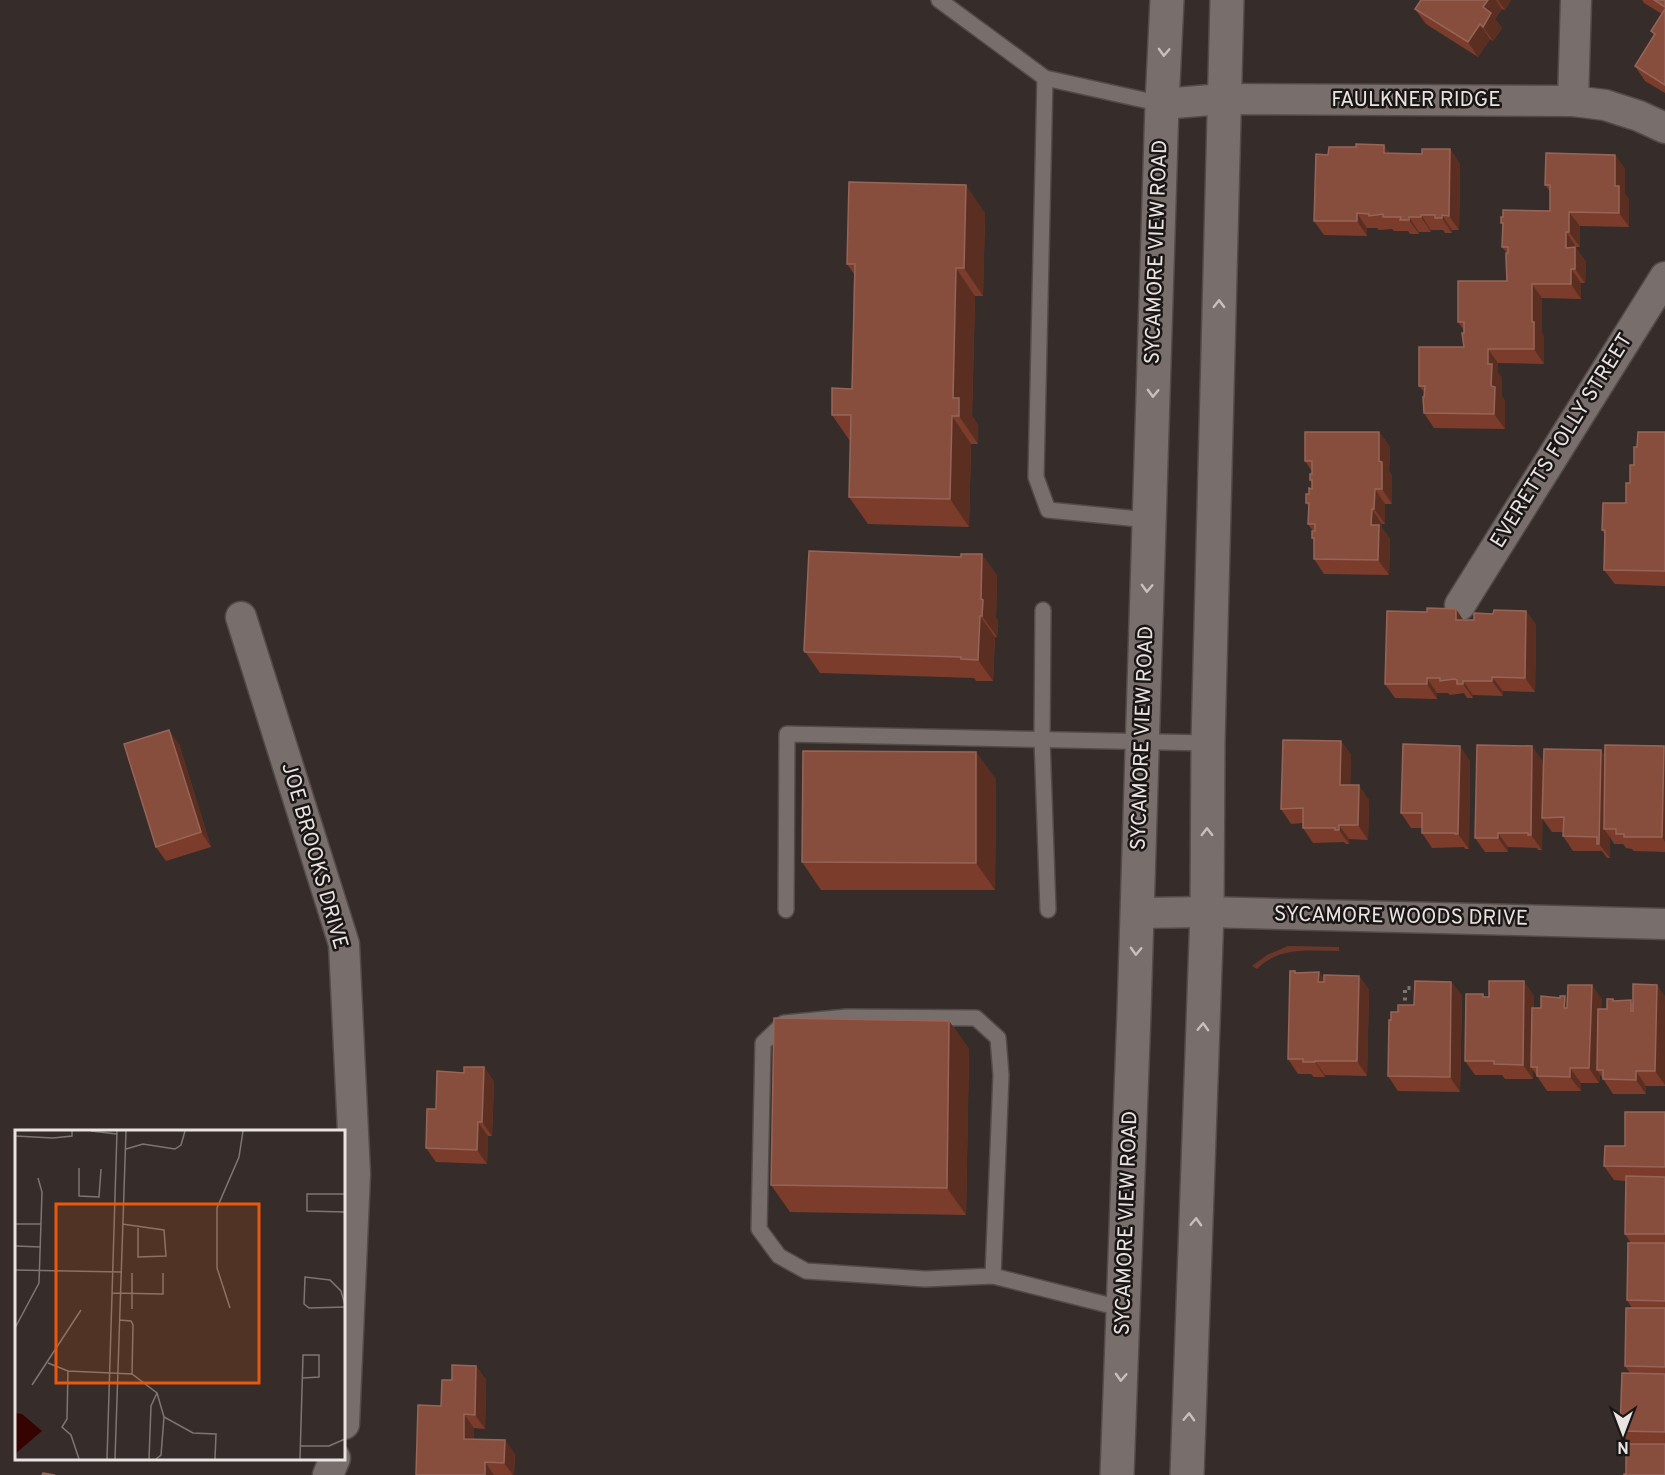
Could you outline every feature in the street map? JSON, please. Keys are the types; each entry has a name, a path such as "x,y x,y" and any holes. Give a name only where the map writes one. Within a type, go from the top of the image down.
{"main road":[{"name":"SYCAMORE VIEW ROAD","path":"1117,1475 1167,0"},
{"path":"1187,1475 1207,912 1208,742 1227,0"}],"street":[{"path":"1573,100 1576,0"},
{"name":"FAULKNER RIDGE","path":"1162,104 1223,99 1573,100 1605,105 1639,116 1665,129"},
{"name":"EVERETTS FOLLY STREET","path":"1460,606 1665,277"},
{"name":"JOE BROOKS DRIVE","path":"241,617 344,944 355,1174 345,1401"},
{"name":"SYCAMORE WOODS DRIVE","path":"1137,913 1207,912 1665,924"},
{"path":"328,1475 334,1460"}],"lane":[{"path":"939,0 1045,78 1162,104"},
{"path":"1045,78 1036,477 1048,510 1149,520"},
{"path":"1043,610 1042,739 1047,910"},
{"path":"786,910 787,734 1208,742"},
{"path":"993,1276 1001,1075 998,1038 976,1018 847,1017 784,1023 763,1042 759,1230 778,1256 806,1271 925,1279 993,1276 1124,1309"}],"path":[{"path":"1405,1010 1405,988 1423,988"}],"shaded area":[{"path":"1288,946 1339,947 1339,951 1295,951 1275,956 1257,969 1252,966 1267,955"}],"building":[{"path":"1421,0 1488,0 1483,7 1491,13 1483,27 1480,24 1468,42 1415,9"},
{"path":"1654,0 1665,0 1665,7"},
{"path":"1665,9 1665,85 1635,66 1655,34 1651,31"},
{"path":"1356,144 1384,145 1384,153 1422,154 1422,149 1450,149 1449,216 1442,215 1442,218 1435,218 1435,215 1421,215 1421,217 1409,217 1409,220 1400,220 1401,217 1383,217 1383,214 1369,216 1369,214 1357,213 1357,221 1314,221 1316,154 1328,155 1329,147 1356,147"},
{"path":"1546,153 1615,155 1615,186 1619,186 1619,213 1569,212 1566,248 1575,247 1575,269 1571,269 1571,284 1532,284 1534,349 1488,349 1488,364 1492,364 1491,386 1495,387 1494,414 1424,413 1425,386 1419,386 1419,347 1464,347 1462,333 1464,333 1464,322 1458,322 1458,281 1507,281 1506,253 1508,253 1508,247 1502,247 1501,217 1503,217 1503,210 1550,211 1550,185 1545,185"},
{"path":"849,182 966,185 964,268 956,268 953,398 959,398 959,416 952,416 950,499 849,497 851,415 832,415 832,388 852,389 855,264 847,264"},
{"path":"1305,432 1379,432 1382,489 1375,489 1371,525 1379,525 1378,560 1314,559 1312,531 1315,531 1315,524 1308,524 1309,503 1306,503 1306,494 1309,494 1309,488 1312,489 1310,474 1312,474 1312,461 1305,461"},
{"path":"1638,432 1665,432 1665,571 1604,570 1603,503 1626,503 1626,483 1630,483 1630,465 1634,465 1634,447 1637,447"},
{"path":"809,551 961,557 961,554 982,554 981,599 983,600 978,660 961,659 961,657 805,652"},
{"path":"1427,608 1456,609 1456,620 1474,620 1474,613 1493,614 1494,610 1526,611 1525,678 1492,677 1492,681 1463,681 1463,684 1457,684 1457,680 1454,679 1440,681 1440,678 1427,678 1427,684 1385,684 1387,611 1427,612"},
{"path":"169,730 201,832 156,847 124,744"},
{"path":"1283,740 1341,741 1340,785 1359,785 1358,825 1339,825 1339,830 1303,828 1303,808 1281,809"},
{"path":"1403,744 1460,746 1458,834 1422,833 1422,813 1401,813"},
{"path":"1477,745 1532,746 1531,835 1528,833 1498,833 1498,838 1475,838"},
{"path":"1605,745 1664,746 1662,837 1624,837 1624,834 1616,834 1616,829 1604,829"},
{"path":"1544,749 1601,750 1599,844 1597,844 1597,837 1563,836 1564,817 1542,818"},
{"path":"803,751 976,752 976,863 802,862"},
{"path":"1290,971 1295,971 1295,973 1319,972 1318,982 1324,982 1324,975 1359,976 1357,1061 1303,1062 1303,1059 1288,1059"},
{"path":"1415,981 1451,982 1450,1077 1388,1076 1391,1012 1398,1012 1398,1005 1414,1005"},
{"path":"1489,981 1524,981 1523,1065 1494,1064 1494,1061 1465,1061 1466,994 1483,994 1483,997 1489,997"},
{"path":"1633,984 1657,985 1655,1071 1636,1071 1636,1080 1603,1079 1603,1070 1597,1070 1598,1009 1607,1009 1607,999 1631,1000 1631,1011 1633,1011"},
{"path":"1568,985 1592,985 1589,1068 1570,1068 1570,1077 1537,1076 1537,1067 1531,1067 1532,1008 1541,1008 1541,996 1560,998 1560,996 1565,996 1564,1008 1567,1008"},
{"path":"774,1018 949,1021 947,1188 771,1185"},
{"path":"464,1067 484,1067 482,1122 478,1122 477,1150 426,1148 427,1109 436,1109 437,1071 464,1073"},
{"path":"1625,1112 1665,1112 1665,1167 1604,1166 1605,1146 1625,1146"},
{"path":"1626,1176 1665,1177 1665,1234 1625,1234"},
{"path":"1628,1243 1665,1243 1665,1301 1627,1300"},
{"path":"1626,1308 1665,1308 1665,1367 1625,1366"},
{"path":"452,1365 476,1366 475,1415 464,1414 464,1439 505,1440 504,1463 485,1462 485,1475 416,1475 418,1405 441,1406 442,1380 452,1380"},
{"path":"1622,1373 1665,1374 1665,1432 1620,1431"},
{"path":"1626,1444 1665,1444 1665,1475 1624,1475 1626,1474"}]}
